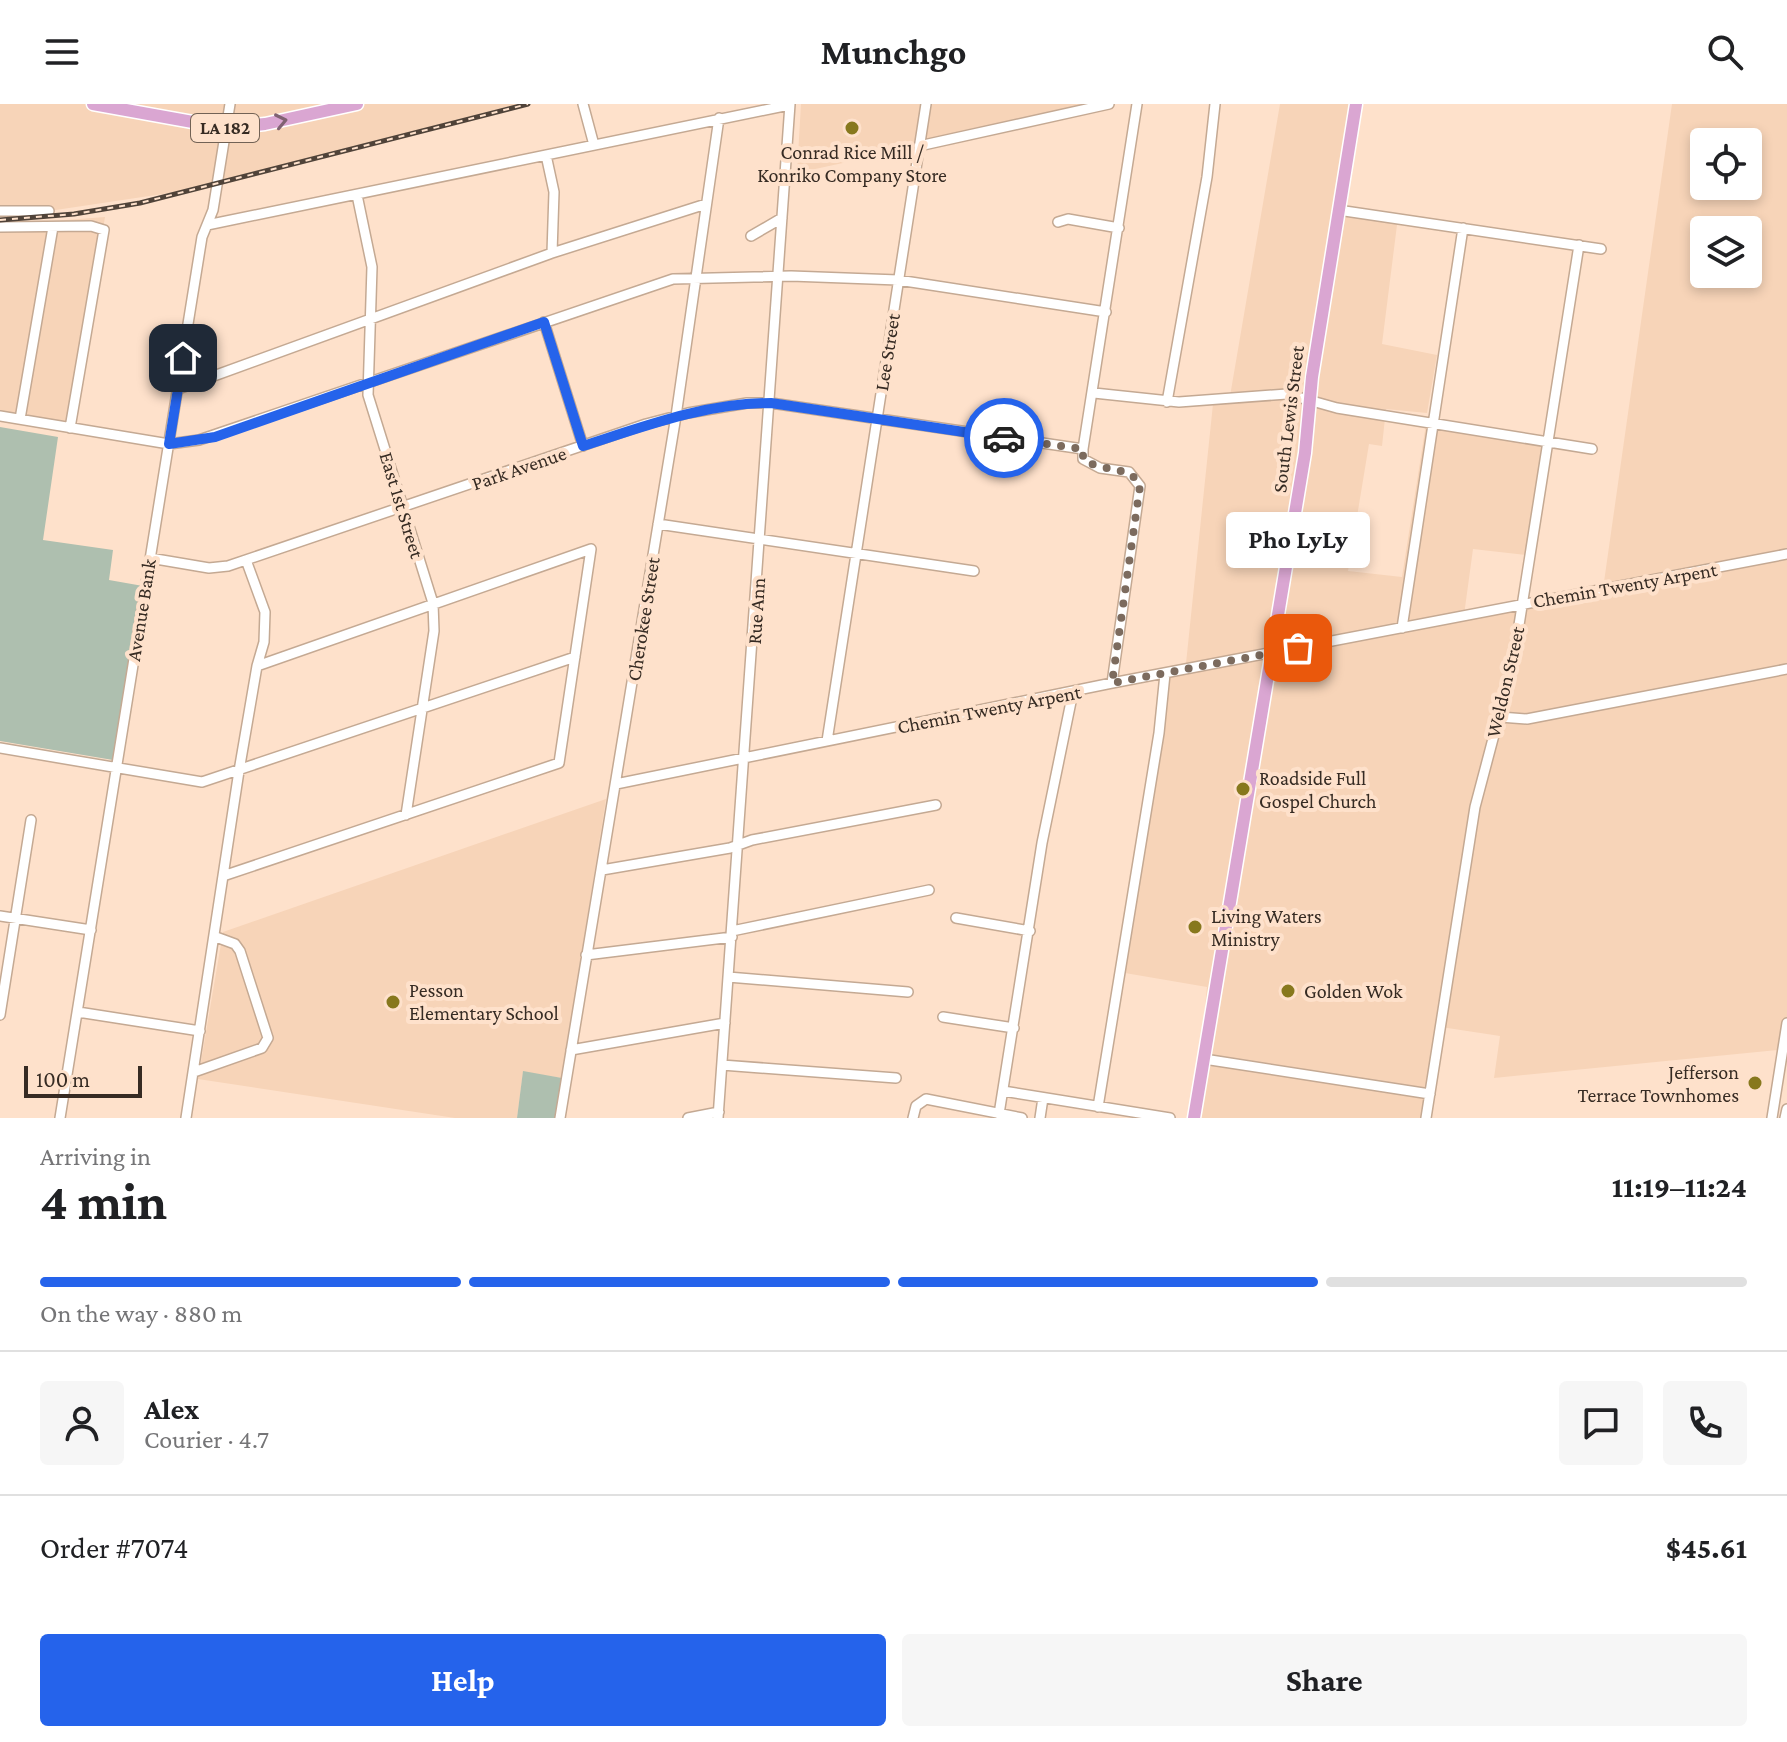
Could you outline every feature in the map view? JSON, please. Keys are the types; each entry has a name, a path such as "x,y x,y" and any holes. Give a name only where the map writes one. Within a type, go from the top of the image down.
{"main road":[{"name":"LA 182","path":"93,104 226,128 265,124 357,104"},
{"name":"South Lewis Street","path":"1194,1118 1272,652 1356,104"}],"street":[{"name":"Avenue Bank","path":"60,1118 178,389 230,104"},
{"path":"583,104 594,145"},
{"name":"Lee Street","path":"827,741 926,104"},
{"path":"919,146 1109,104"},
{"path":"1112,683 1140,486 1129,472 1091,465 1083,459 1083,449 1137,104"},
{"path":"1167,402 1207,177 1215,104"},
{"path":"207,225 790,105"},
{"name":"Rue Ann","path":"718,1115 790,105"},
{"name":"Cherokee Street","path":"560,1118 676,416 719,118"},
{"path":"546,155 554,192 552,253"},
{"name":"East 1st Street","path":"357,195 372,267 366,384 433,603 434,631 406,815"},
{"path":"178,389 552,253 706,204"},
{"path":"1338,210 1601,249"},
{"path":"0,211 49,211"},
{"path":"751,236 782,218"},
{"path":"1058,222 1068,219 1119,228"},
{"path":"0,227 91,226 104,230 70,428"},
{"path":"20,419 53,227"},
{"path":"1402,628 1463,228"},
{"name":"Weldon Street","path":"1426,1118 1475,807 1500,717 1523,604 1579,245"},
{"path":"0,416 169,444 215,437 673,279 898,280 1106,312"},
{"path":"544,322 583,446"},
{"path":"1094,393 1167,402 1287,394 1592,449"},
{"name":"Park Avenue","path":"150,558 209,568 246,560 676,416 747,403 771,403 1083,449"},
{"path":"658,524 974,571"},
{"path":"226,875 559,763 591,549 257,666"},
{"name":"Chemin Twenty Arpent","path":"616,784 1112,683 1787,554"},
{"path":"186,1118 226,875 239,771 266,622 246,560"},
{"path":"0,748 192,782 239,771 575,657"},
{"path":"1500,717 1527,719 1787,669"},
{"path":"1098,1107 1159,733 1165,674"},
{"path":"999,1114 1042,843 1073,692"},
{"path":"602,870 936,805"},
{"path":"0,1015 31,820"},
{"path":"586,955 732,934 929,890"},
{"path":"0,916 91,930"},
{"path":"956,918 1030,931"},
{"path":"194,1072 262,1048 268,1038 240,951 235,944 216,937"},
{"path":"728,977 908,992"},
{"path":"78,1012 200,1031"},
{"path":"943,1017 1014,1028"},
{"path":"571,1050 725,1023"},
{"path":"1772,1118 1782,1091 1787,1023"},
{"path":"1204,1059 1430,1094"},
{"path":"722,1065 896,1078"},
{"path":"1003,1091 1170,1118"},
{"path":"1040,1118 1043,1098"},
{"path":"913,1118 916,1106 926,1099 1022,1118"},
{"path":"1785,1118 1787,1109"},
{"path":"688,1118 718,1115"}],"shaded area":[{"path":"0,104 528,104 216,186 49,211 0,211"},
{"path":"801,104 1113,104 797,173"},
{"path":"1280,104 1355,104 1338,210 1398,217 1382,344 1437,355 1427,413 1386,409 1382,446 1369,444 1348,571 1402,577 1426,424 1549,440 1526,555 1473,549 1464,615 1603,589 1672,104 1787,104 1787,1049 1494,1078 1500,1036 1441,1027 1426,1118 1194,1118 1207,987 1125,973 1169,677 1185,673 1213,404 1229,402"},
{"path":"105,217 70,428 0,417 0,225"},
{"name":"Pesson Elementary School","path":"606,799 562,1078 523,1072 517,1118 455,1118 198,1079 223,932"}],"green space":[{"path":"0,427 58,437 43,540 113,550 109,580 143,586 113,760 0,741"},
{"path":"523,1071 562,1078 556,1118 517,1118"}],"railway":[{"path":"0,220 74,214 140,203 528,104"}],"way so far":[{"path":"1004,438 1083,449 1083,459 1091,465 1129,472 1137,478 1140,486 1138,506 1112,683 1298,648"}],"place":[{"name":"Conrad Rice Mill / Konriko Company Store","path":"852,128"},
{"name":"Pho LyLy","path":"1298,648"},
{"name":"Roadside Full Gospel Church","path":"1243,789"},
{"name":"Living Waters Ministry","path":"1195,927"},
{"name":"Golden Wok","path":"1288,991"},
{"name":"Pesson Elementary School","path":"393,1002"},
{"name":"Jefferson Terrace Townhomes","path":"1755,1083"}],"route":[{"path":"183,358 169,444 215,437 544,322 583,446 646,424 747,403 771,403 1004,438"}]}
